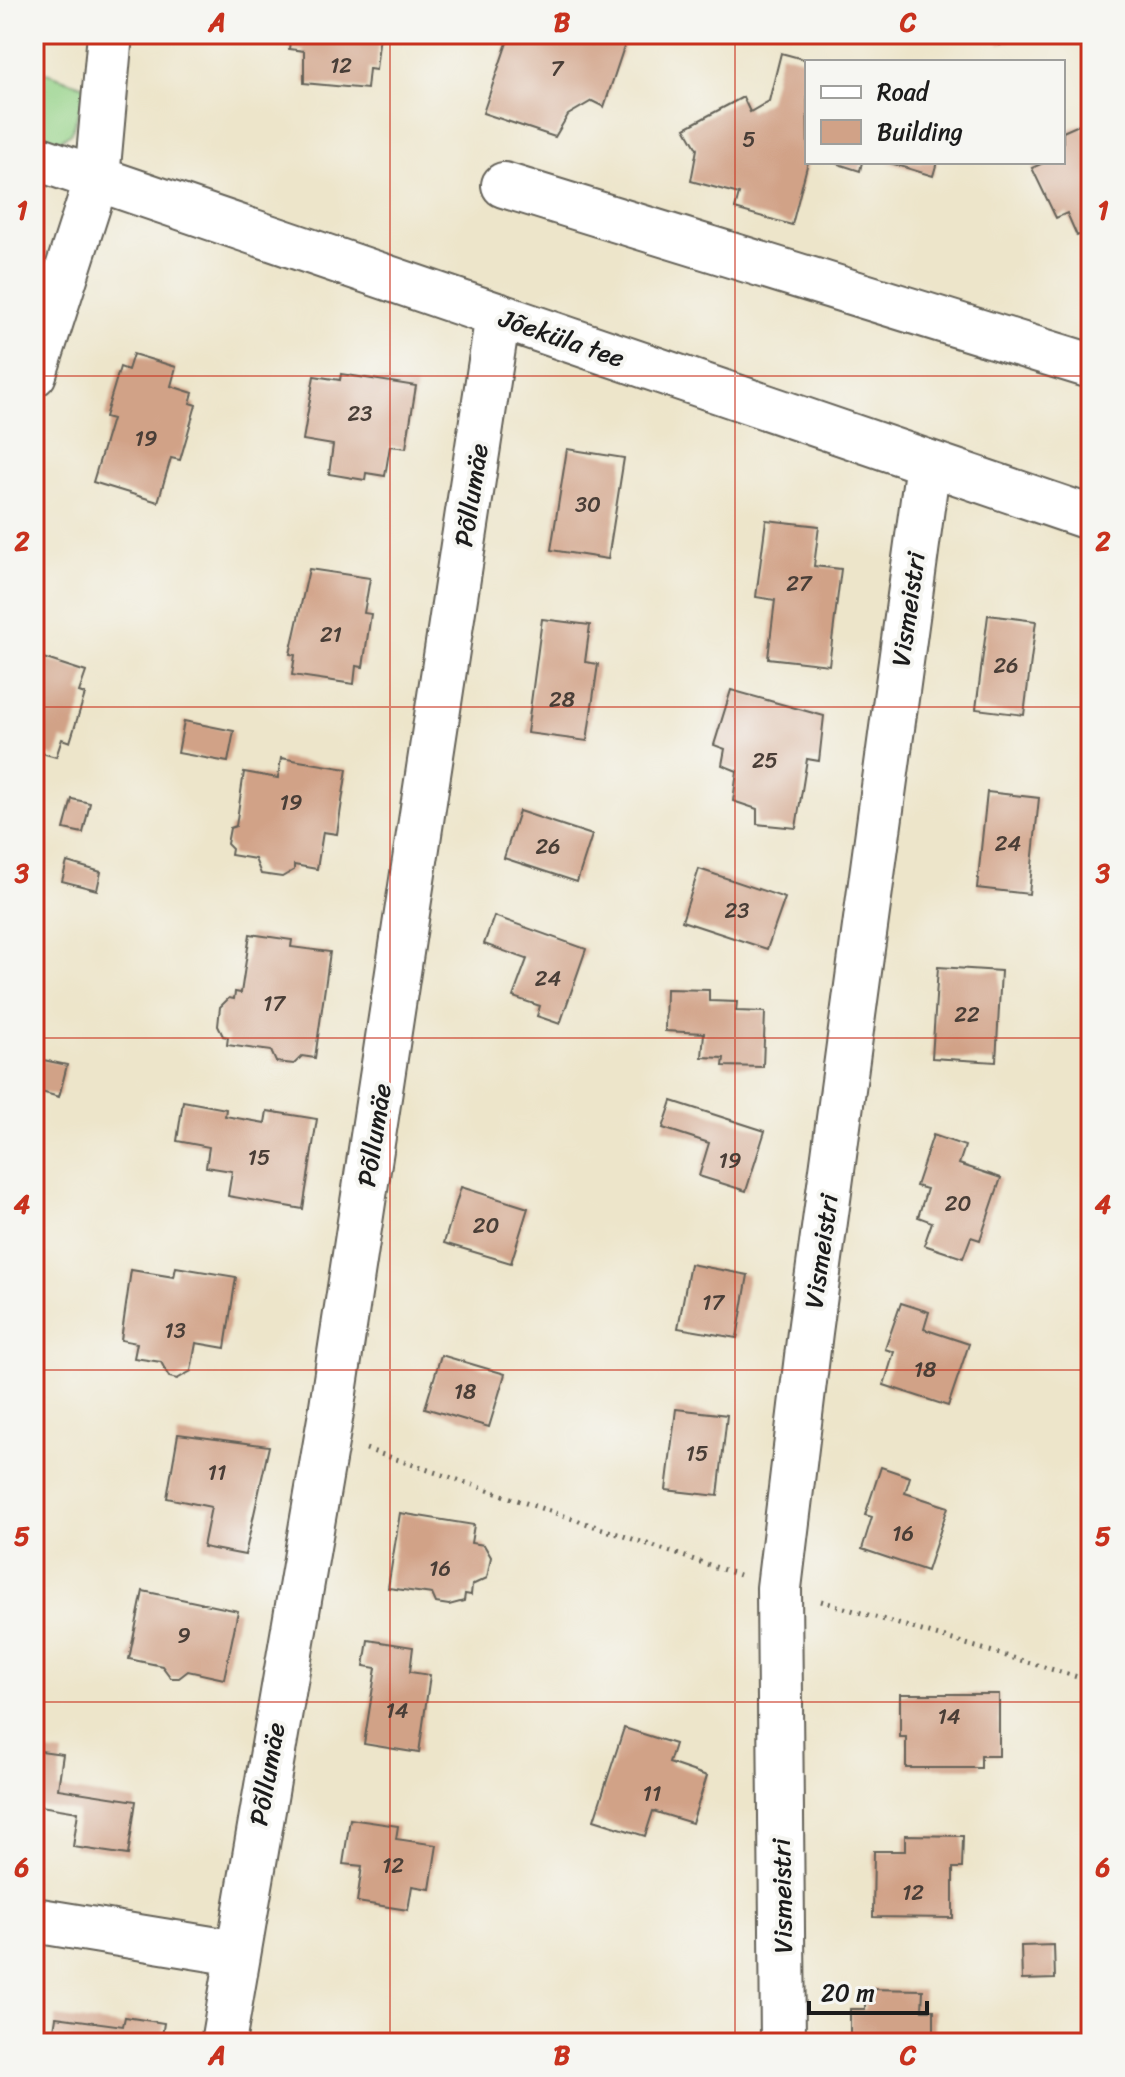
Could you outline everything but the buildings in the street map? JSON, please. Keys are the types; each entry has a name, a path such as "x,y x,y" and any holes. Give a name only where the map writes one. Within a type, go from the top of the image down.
{"street":[{"path":"34,374 97,178 110,34"},
{"name":"Jõeküla tee","path":"34,157 1091,518"},
{"path":"504,185 1091,366"},
{"name":"Põllumäe","path":"223,2043 327,1436 498,315"},
{"name":"Vismeistri","path":"783,2043 779,1588 812,1316 928,463"},
{"path":"34,1920 236,1953"}],"path":[{"path":"327,1436 779,1588 1091,1681"}],"green space":[{"path":"34,69 88,87 71,133 53,144 34,138"}]}
